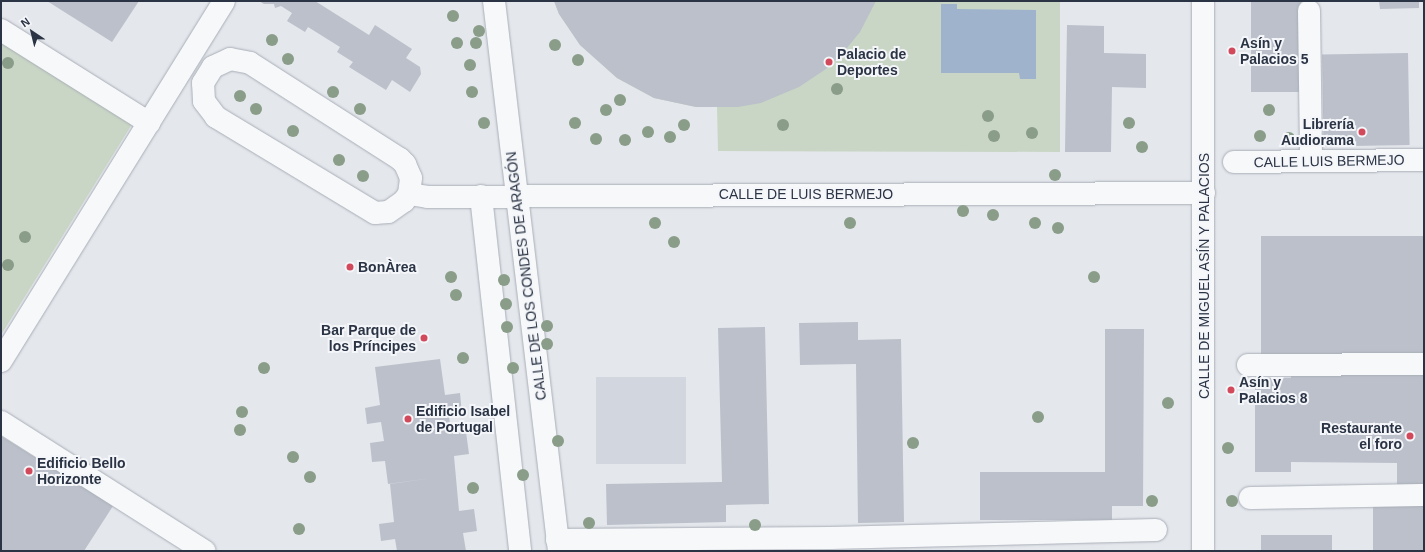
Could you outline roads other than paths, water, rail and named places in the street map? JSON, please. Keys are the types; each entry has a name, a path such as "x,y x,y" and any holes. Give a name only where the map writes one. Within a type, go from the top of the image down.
{"street":[{"path":"1,361 224,1"},
{"name":"CALLE DE LOS CONDES DE ARAGÓN","path":"494,1 558,546"},
{"name":"CALLE DE MIGUEL ASÍN Y PALACIOS","path":"1203,1 1203,551"},
{"path":"1309,11 1311,160"},
{"path":"1,30 149,123"},
{"path":"230,59 250,63 400,159 406,164 411,178 409,194 398,208 388,212 375,213 216,117 204,101 202,92 206,77 221,62 230,59"},
{"name":"CALLE LUIS BERMEJO","path":"1234,162 1424,160"},
{"name":"CALLE DE LUIS BERMEJO","path":"409,194 428,197 1204,193"},
{"path":"481,196 520,551"},
{"path":"1248,365 1424,364"},
{"path":"1,422 203,551"},
{"path":"1250,498 1424,494"},
{"path":"558,546 1156,530"}],"water":[{"path":"941,4 957,4 957,9 1036,10 1036,79 1020,79 1019,73 941,73"}],"place":[{"name":"Asín y Palacios 5","path":"1232,51"},
{"name":"Palacio de Deportes","path":"829,62"},
{"name":"Librería Audiorama","path":"1362,132"},
{"name":"BonÀrea","path":"350,267"},
{"name":"Bar Parque de los Príncipes","path":"424,338"},
{"name":"Asín y Palacios 8","path":"1231,390"},
{"name":"Edificio Isabel de Portugal","path":"408,419"},
{"name":"Restaurante el foro","path":"1410,436"},
{"name":"Edificio Bello Horizonte","path":"29,471"}]}
